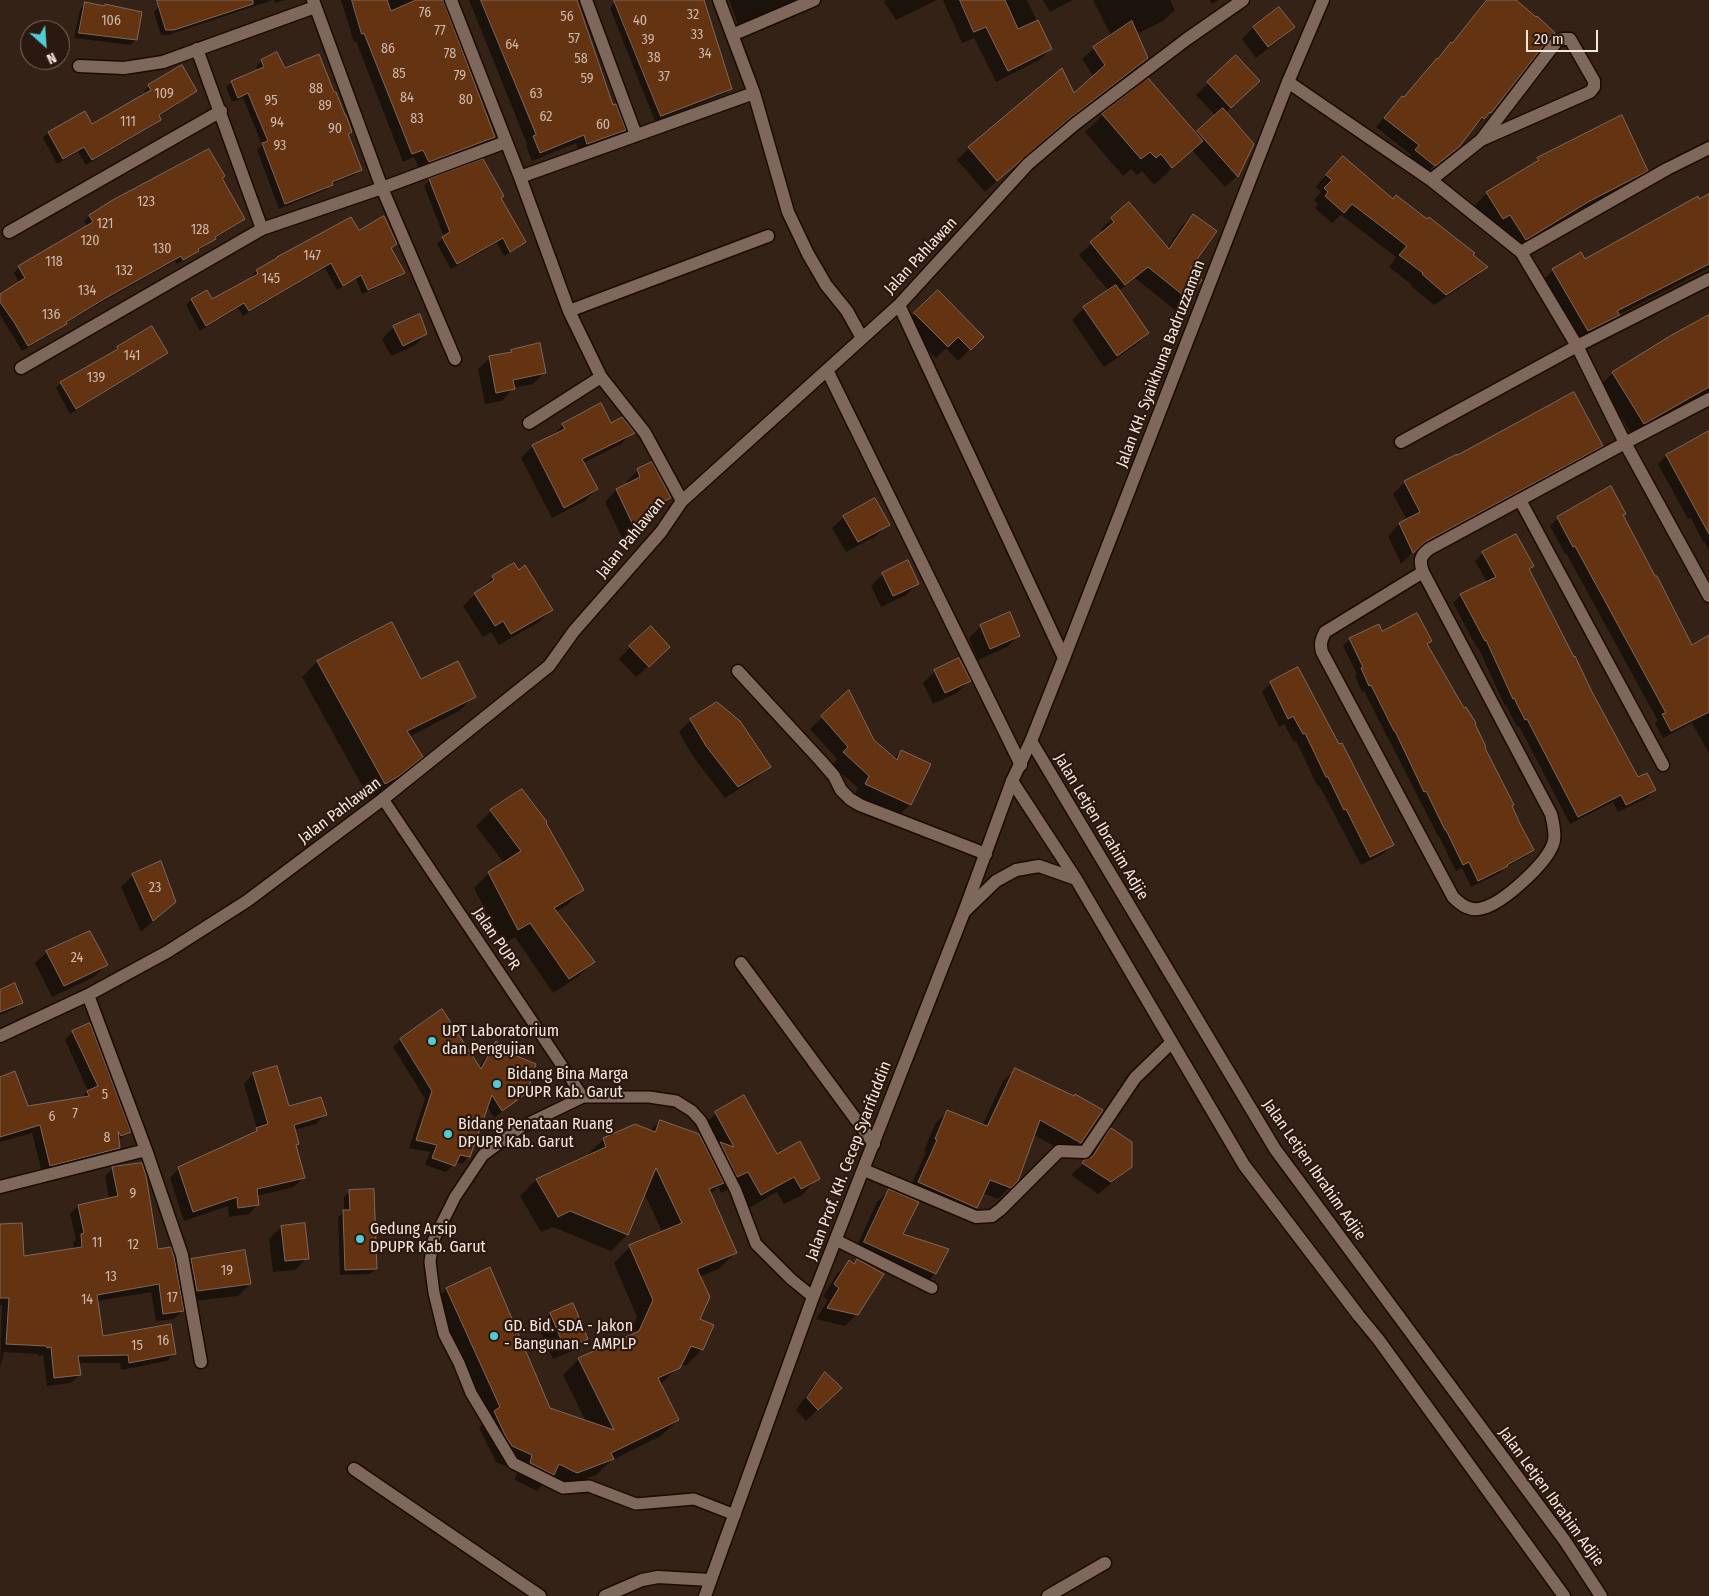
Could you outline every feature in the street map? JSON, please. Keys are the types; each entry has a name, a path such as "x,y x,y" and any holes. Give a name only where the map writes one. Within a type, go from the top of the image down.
{"street":[{"path":"451,0 569,311 600,377 645,432 682,501"},
{"path":"586,0 636,135"},
{"path":"719,0 754,93 788,212 808,254 826,285 846,311 862,338"},
{"path":"732,35 814,0"},
{"name":"Jalan Pahlawan","path":"0,1036 88,996 167,952 248,901 383,799 549,666 574,631 661,532 682,501 899,305 1028,164 1083,118 1243,0"},
{"name":"Jalan KH. Syaikhuna Badruzzaman","path":"1031,741 1288,82 1323,0"},
{"path":"79,66 124,68 163,62 314,3 382,188 455,359"},
{"path":"1431,180 1481,140 1558,41 1570,39 1594,82 1594,87 1590,92 1481,140"},
{"path":"197,49 262,229"},
{"path":"1288,82 1431,180 1521,252 1577,346 1625,442 1709,596"},
{"path":"520,178 754,93"},
{"path":"9,232 220,111"},
{"path":"20,368 262,229 382,188 506,142"},
{"path":"1521,252 1667,169 1709,148"},
{"path":"569,311 768,236"},
{"path":"1401,442 1577,346 1709,278"},
{"path":"899,305 1064,658"},
{"path":"827,370 1020,765"},
{"path":"529,423 600,377"},
{"path":"1422,572 1325,632 1321,641 1322,652 1453,896 1463,907 1482,909 1494,903 1526,879 1541,863 1553,843 1553,821 1422,572 1421,557 1428,548 1709,399"},
{"path":"1520,500 1663,765"},
{"path":"738,671 821,761 834,776 841,790 850,799 986,854"},
{"name":"Jalan Prof. KH. Cecep Syarifuddin","path":"705,1596 813,1296 964,912 1012,781 1031,741"},
{"name":"Jalan Letjen Ibrahim Adjie","path":"1031,741 1275,1149 1565,1541 1601,1596"},
{"path":"1012,781 1076,878 1244,1165 1378,1339 1564,1596"},
{"path":"964,912 996,881 1016,870 1038,866 1076,878"},
{"path":"741,963 874,1144"},
{"path":"88,996 146,1150 182,1254 201,1362"},
{"path":"864,1170 976,1217 992,1216 1059,1151 1085,1152 1135,1078 1172,1043"},
{"path":"0,1187 146,1150"},
{"path":"354,1469 540,1596"},
{"path":"1048,1596 1105,1563"},
{"path":"605,1596 642,1580 658,1577 710,1580"}],"lane":[{"name":"Jalan PUPR","path":"383,799 583,1097"},
{"path":"735,1515 694,1499 636,1504 588,1486 563,1488 513,1463 471,1393 444,1334 434,1293 430,1262 433,1241 455,1197 483,1155 520,1127 583,1097 649,1097 676,1101 692,1111 701,1121 736,1191 756,1244 792,1279 813,1296"},
{"path":"836,1240 932,1288"}],"building":[{"path":"157,0 253,0 253,4 174,30 166,30"},
{"path":"352,0 387,0 391,11 416,0 443,0 495,137 429,162 423,150 412,154 364,33 362,34"},
{"path":"481,0 577,0 613,105 616,104 626,130 587,144 584,135 540,153 533,136 536,135"},
{"path":"614,0 704,0 732,89 661,116"},
{"path":"960,0 1005,0 1018,29 1038,20 1052,49 1008,71 986,27 974,32"},
{"path":"1487,0 1516,0 1555,33 1491,113 1484,119 1482,117 1459,147 1435,166 1415,150 1419,145 1384,118 1452,43"},
{"path":"85,2 142,12 137,40 79,33"},
{"path":"1279,7 1295,27 1268,47 1253,27"},
{"path":"1132,21 1148,58 1070,118 997,181 968,147 1062,68 1074,93 1105,65 1093,47"},
{"path":"277,52 285,68 319,54 334,92 336,92 346,115 352,132 348,134 362,170 332,182 333,185 285,204 262,143 268,141 248,93 238,98 231,81 264,67 261,60"},
{"path":"1236,55 1260,81 1231,108 1207,82"},
{"path":"182,65 197,91 159,115 161,120 92,160 84,147 63,159 48,132 85,111 92,124 151,90 148,85"},
{"path":"1148,78 1203,141 1172,168 1161,154 1156,158 1150,152 1141,159 1102,114"},
{"path":"1223,108 1254,144 1238,177 1197,131"},
{"path":"1622,115 1648,171 1588,202 1526,240 1510,215 1503,219 1486,192 1539,160 1537,158"},
{"path":"209,149 225,176 222,178 245,219 215,237 216,239 198,249 199,251 183,260 181,256 104,299 66,322 67,324 28,346 0,302 0,294 25,278 18,266 93,222 89,215 111,201"},
{"path":"1343,156 1393,199 1396,195 1427,219 1429,217 1475,253 1473,255 1488,267 1446,295 1423,273 1399,255 1407,246 1352,204 1344,213 1325,196 1328,192 1324,188 1332,180 1326,175"},
{"path":"483,159 504,196 501,198 526,242 510,252 503,238 457,264 442,237 450,232 429,179"},
{"path":"1709,194 1709,264 1617,311 1620,315 1588,331 1552,269 1581,252 1585,259 1698,196 1699,199"},
{"path":"1129,202 1169,249 1193,214 1217,231 1190,269 1202,280 1188,299 1148,267 1125,285 1090,242 1114,222 1111,218"},
{"path":"384,216 397,244 391,248 405,273 368,290 361,275 343,286 331,263 249,311 244,303 206,326 191,299 207,290 212,299 258,274 256,270 277,257 351,217 359,230"},
{"path":"1116,285 1149,333 1117,356 1083,307"},
{"path":"938,290 984,337 971,350 958,337 948,347 914,313"},
{"path":"420,314 427,334 403,346 393,326"},
{"path":"1709,315 1709,387 1644,424 1612,372 1670,336"},
{"path":"152,326 168,353 76,409 60,382 118,349 117,347"},
{"path":"540,343 546,373 513,380 515,389 496,393 489,356 512,352 511,350"},
{"path":"1574,392 1603,446 1425,542 1413,553 1399,523 1420,512 1404,481 1457,455"},
{"path":"601,403 611,423 622,417 635,433 582,459 598,489 564,508 532,445 565,429 562,424"},
{"path":"1709,431 1709,534 1666,455"},
{"path":"652,462 671,498 647,508 652,518 634,527 616,489 640,477 637,469"},
{"path":"1611,486 1626,514 1623,515 1692,645 1709,635 1709,712 1671,731 1662,714 1666,713 1575,546 1573,547 1557,517"},
{"path":"875,498 890,525 858,542 843,516"},
{"path":"1516,534 1534,566 1529,569 1638,777 1647,773 1656,790 1626,805 1621,795 1578,817 1527,719 1525,720 1513,699 1486,640 1460,594 1496,577 1482,552"},
{"path":"908,560 919,584 893,596 882,573"},
{"path":"514,563 519,570 525,565 553,610 511,634 503,621 495,626 474,593 494,580 492,576"},
{"path":"1010,612 1020,636 990,649 980,625"},
{"path":"1417,613 1432,641 1427,644 1464,708 1466,707 1476,723 1485,748 1534,850 1478,881 1469,862 1463,865 1426,791 1424,792 1395,731 1371,685 1369,686 1361,668 1363,667 1349,638 1379,624 1382,631"},
{"path":"392,622 421,679 458,661 476,697 407,731 423,757 399,776 385,784 317,661"},
{"path":"651,626 670,647 649,667 629,646"},
{"path":"959,658 971,681 945,693 934,670"},
{"path":"1298,667 1339,744 1342,743 1394,845 1370,857 1346,809 1344,810 1328,777 1326,777 1305,733 1303,734 1293,716 1288,719 1270,682"},
{"path":"849,690 874,740 897,760 901,750 931,764 911,805 865,784 869,776 843,752 848,747 821,716"},
{"path":"717,702 740,721 771,767 738,787 706,746 690,719"},
{"path":"522,789 547,822 584,890 554,908 595,962 569,979 530,923 518,930 488,872 521,851 490,810"},
{"path":"161,861 176,902 153,921 132,874"},
{"path":"90,931 108,965 64,986 46,951"},
{"path":"15,983 23,1003 0,1012 0,990"},
{"path":"442,1009 481,1069 496,1041 512,1054 536,1064 527,1093 502,1111 492,1095 470,1157 460,1155 455,1166 432,1158 437,1145 416,1140 432,1091 400,1039"},
{"path":"90,1023 131,1132 121,1136 118,1131 120,1148 50,1166 40,1125 0,1137 0,1077 15,1071 28,1106 89,1096 87,1091 98,1086 72,1031"},
{"path":"277,1066 289,1106 321,1097 327,1115 294,1125 299,1144 296,1145 305,1178 257,1189 259,1205 238,1208 237,1197 193,1212 178,1167 257,1131 256,1128 268,1124 253,1073"},
{"path":"1015,1068 1074,1096 1075,1094 1103,1110 1081,1143 1040,1120 1018,1181 1011,1188 990,1180 977,1208 918,1182 937,1140 935,1139 947,1110 987,1126"},
{"path":"744,1095 777,1154 800,1141 820,1179 801,1189 794,1177 761,1195 748,1172 737,1177 720,1142 734,1147 715,1112"},
{"path":"660,1120 699,1134 724,1183 709,1189 737,1253 697,1269 710,1297 700,1319 714,1325 703,1350 691,1346 680,1368 658,1378 679,1420 611,1453 614,1459 577,1473 559,1464 554,1475 530,1463 532,1455 512,1446 505,1435 494,1411 500,1407 446,1288 490,1267 550,1408 614,1430 578,1358 639,1331 653,1300 629,1245 682,1223 656,1168 628,1235 570,1211 558,1217 536,1179 606,1147 603,1138 635,1124 655,1132"},
{"path":"1111,1128 1132,1142 1132,1167 1111,1182 1082,1163 1084,1160 1092,1157"},
{"path":"142,1163 146,1176 158,1249 171,1247 184,1311 163,1314 159,1284 97,1295 103,1336 171,1324 176,1354 129,1363 128,1355 78,1356 81,1375 54,1378 51,1347 6,1344 9,1298 0,1298 0,1224 22,1223 24,1256 82,1247 81,1234 84,1233 78,1205 118,1196 112,1167"},
{"name":"Gedung Arsip DPUPR Kab. Garut","path":"374,1189 377,1269 345,1270 343,1210 350,1210 349,1190"},
{"path":"889,1189 919,1202 903,1234 949,1249 936,1274 864,1242"},
{"path":"305,1223 309,1259 285,1261 281,1226"},
{"path":"245,1250 251,1284 197,1291 191,1259"},
{"path":"857,1259 884,1274 858,1315 827,1308 839,1288 834,1284 849,1260 854,1264"},
{"path":"573,1303 588,1339 565,1349 550,1313"},
{"path":"825,1372 842,1388 818,1410 807,1398"}],"place":[{"name":"UPT Laboratorium dan Pengujian","path":"432,1041"},
{"name":"Bidang Bina Marga DPUPR Kab. Garut","path":"497,1084"},
{"name":"Bidang Penataan Ruang DPUPR Kab. Garut","path":"448,1134"},
{"name":"Gedung Arsip DPUPR Kab. Garut","path":"360,1239"},
{"name":"GD. Bid. SDA - Jakon - Bangunan - AMPLP","path":"494,1336"}]}
